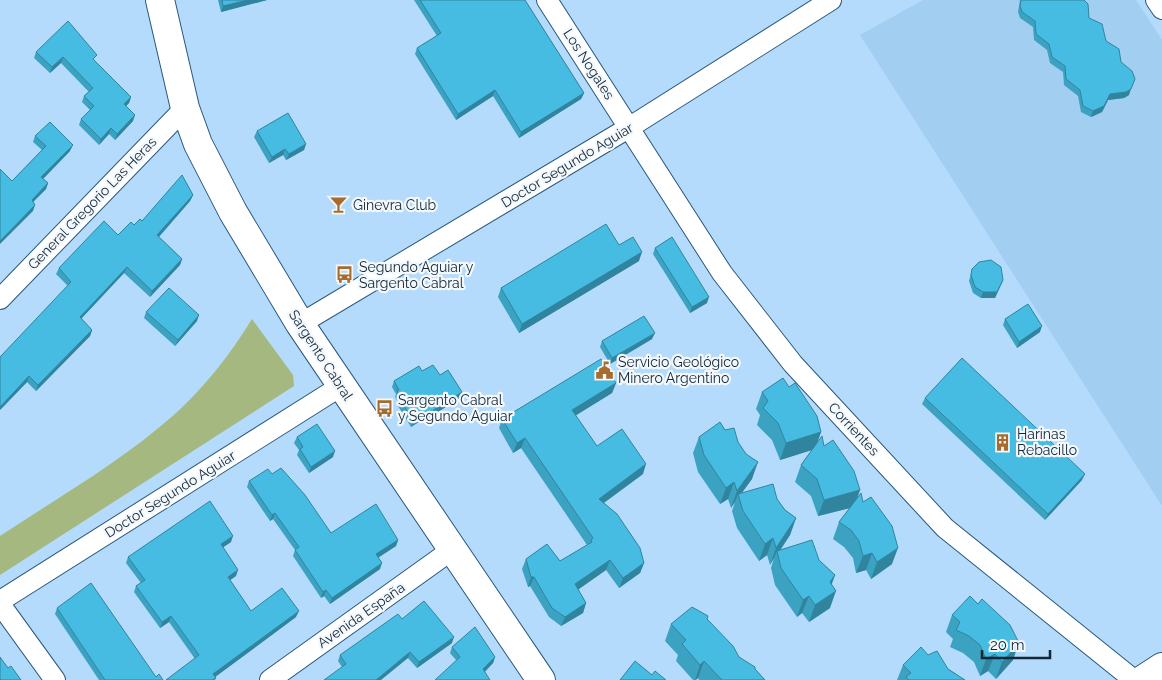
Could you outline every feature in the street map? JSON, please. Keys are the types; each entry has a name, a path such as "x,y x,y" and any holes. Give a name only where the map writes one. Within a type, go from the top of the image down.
{"main road":[{"name":"Sargento Cabral","path":"160,0 185,108 198,144 233,212 300,324 541,680"},
{"path":"1142,680 1162,667"}],"street":[{"name":"Los Nogales","path":"547,0 630,127"},
{"name":"Doctor Segundo Aguiar","path":"300,324 630,127 831,0"},
{"path":"1156,0 1162,9"},
{"name":"General Gregorio Las Heras","path":"0,299 185,108"},
{"name":"Corrientes","path":"630,127 722,273 805,378 946,528 1134,680"},
{"name":"Doctor Segundo Aguiar","path":"0,603 341,386"},
{"name":"Avenida España","path":"270,680 453,549"},
{"path":"0,603 55,680"}],"shaded area":[{"path":"923,0 1136,0 1162,40 1162,506 860,35"}],"green space":[{"path":"252,319 293,375 294,386 0,575 0,536 112,463 175,414 197,393 217,369"}],"building":[{"path":"222,0 248,0 223,6"},
{"path":"420,0 525,0 584,93 521,132 495,90 458,114 417,48 441,33"},
{"path":"1021,0 1084,0 1088,4 1089,18 1102,24 1106,41 1119,49 1121,62 1132,71 1135,79 1131,89 1126,92 1110,94 1104,106 1093,111 1083,106 1080,90 1066,79 1065,66 1052,57 1049,44 1036,34 1035,21 1022,12"},
{"path":"68,21 97,55 93,59 131,97 124,104 135,115 117,134 111,128 101,139 81,119 94,106 84,96 93,88 63,57 52,67 36,52"},
{"path":"288,113 306,144 289,154 285,149 272,157 257,131"},
{"path":"50,122 73,145 41,177 48,183 32,200 35,205 0,241 0,169 12,181 46,146 35,136"},
{"path":"182,175 193,195 157,235 182,259 152,291 127,267 80,317 92,330 38,385 29,376 0,407 0,357 71,282 59,268 104,221 118,235 131,222 134,225 140,219 142,221"},
{"path":"606,224 619,245 633,237 642,252 522,324 501,288"},
{"path":"672,237 709,297 692,307 655,248"},
{"path":"991,260 1001,267 1003,280 997,292 983,292 975,287 971,275 972,269 979,262"},
{"path":"169,288 199,315 178,340 146,312"},
{"path":"1028,304 1042,326 1019,342 1005,319"},
{"path":"644,316 655,333 612,358 602,341"},
{"name":"Harinas Rebacillo","path":"962,358 1085,474 1048,514 925,398"},
{"path":"601,359 616,383 572,410 597,446 622,429 646,464 599,499 617,514 640,548 644,563 623,578 610,560 575,584 586,603 565,617 552,608 534,577 531,577 526,559 547,544 560,561 592,542 593,538 525,438 517,443 502,419"},
{"path":"433,365 440,375 448,370 462,392 414,421 400,400 402,399 394,381 419,366 422,371"},
{"path":"783,378 789,387 795,383 817,416 821,432 786,443 778,423 763,408 768,401 762,392"},
{"path":"720,422 725,430 734,428 738,442 746,454 758,462 737,491 734,482 726,488 704,455 699,437"},
{"path":"317,424 335,451 311,467 300,449 303,447 297,437"},
{"path":"822,436 824,446 833,440 854,471 860,490 824,500 817,479 801,465"},
{"path":"281,468 305,495 331,533 376,504 398,540 376,554 382,563 332,598 326,590 323,592 295,550 299,547 275,513 272,515 249,481 268,469 272,474"},
{"path":"773,484 777,499 785,510 796,518 776,548 773,538 765,544 743,511 738,494"},
{"path":"861,493 863,502 871,497 892,526 898,548 877,562 872,553 863,556 859,541 851,530 839,522"},
{"path":"210,501 233,536 221,544 238,570 228,577 251,611 282,588 299,611 213,674 216,678 212,680 166,680 199,655 171,616 162,622 136,586 145,580 128,557"},
{"path":"812,540 819,560 835,575 830,582 836,591 815,605 809,596 803,600 781,568 777,551"},
{"path":"91,583 156,677 159,674 163,680 105,680 57,608"},
{"path":"970,596 978,604 982,599 1010,625 1019,643 1002,662 995,654 986,659 980,645 969,636 956,630 960,622 952,615"},
{"path":"424,601 454,637 419,662 410,652 376,680 324,680 346,664 340,655 398,614 402,619"},
{"path":"692,607 708,616 707,619 733,646 739,657 755,667 765,680 722,680 704,661 700,665 682,644 686,640 671,624"},
{"path":"475,627 495,657 483,669 490,680 435,680 460,657 452,647"},
{"path":"921,647 928,655 937,651 948,669 965,680 909,680 906,677 911,673 903,665"},
{"path":"0,657 8,668 11,666 21,680 0,680"},
{"path":"635,661 652,675 655,671 666,680 620,680"}],"place":[{"name":"Ginevra Club","path":"339,205"},
{"name":"Segundo Aguiar y Sargento Cabral","path":"345,275"},
{"name":"Servicio Geológico Minero Argentino","path":"604,370"},
{"name":"Sargento Cabral y Segundo Aguiar","path":"384,408"},
{"name":"Harinas Rebacillo","path":"1003,442"}]}
